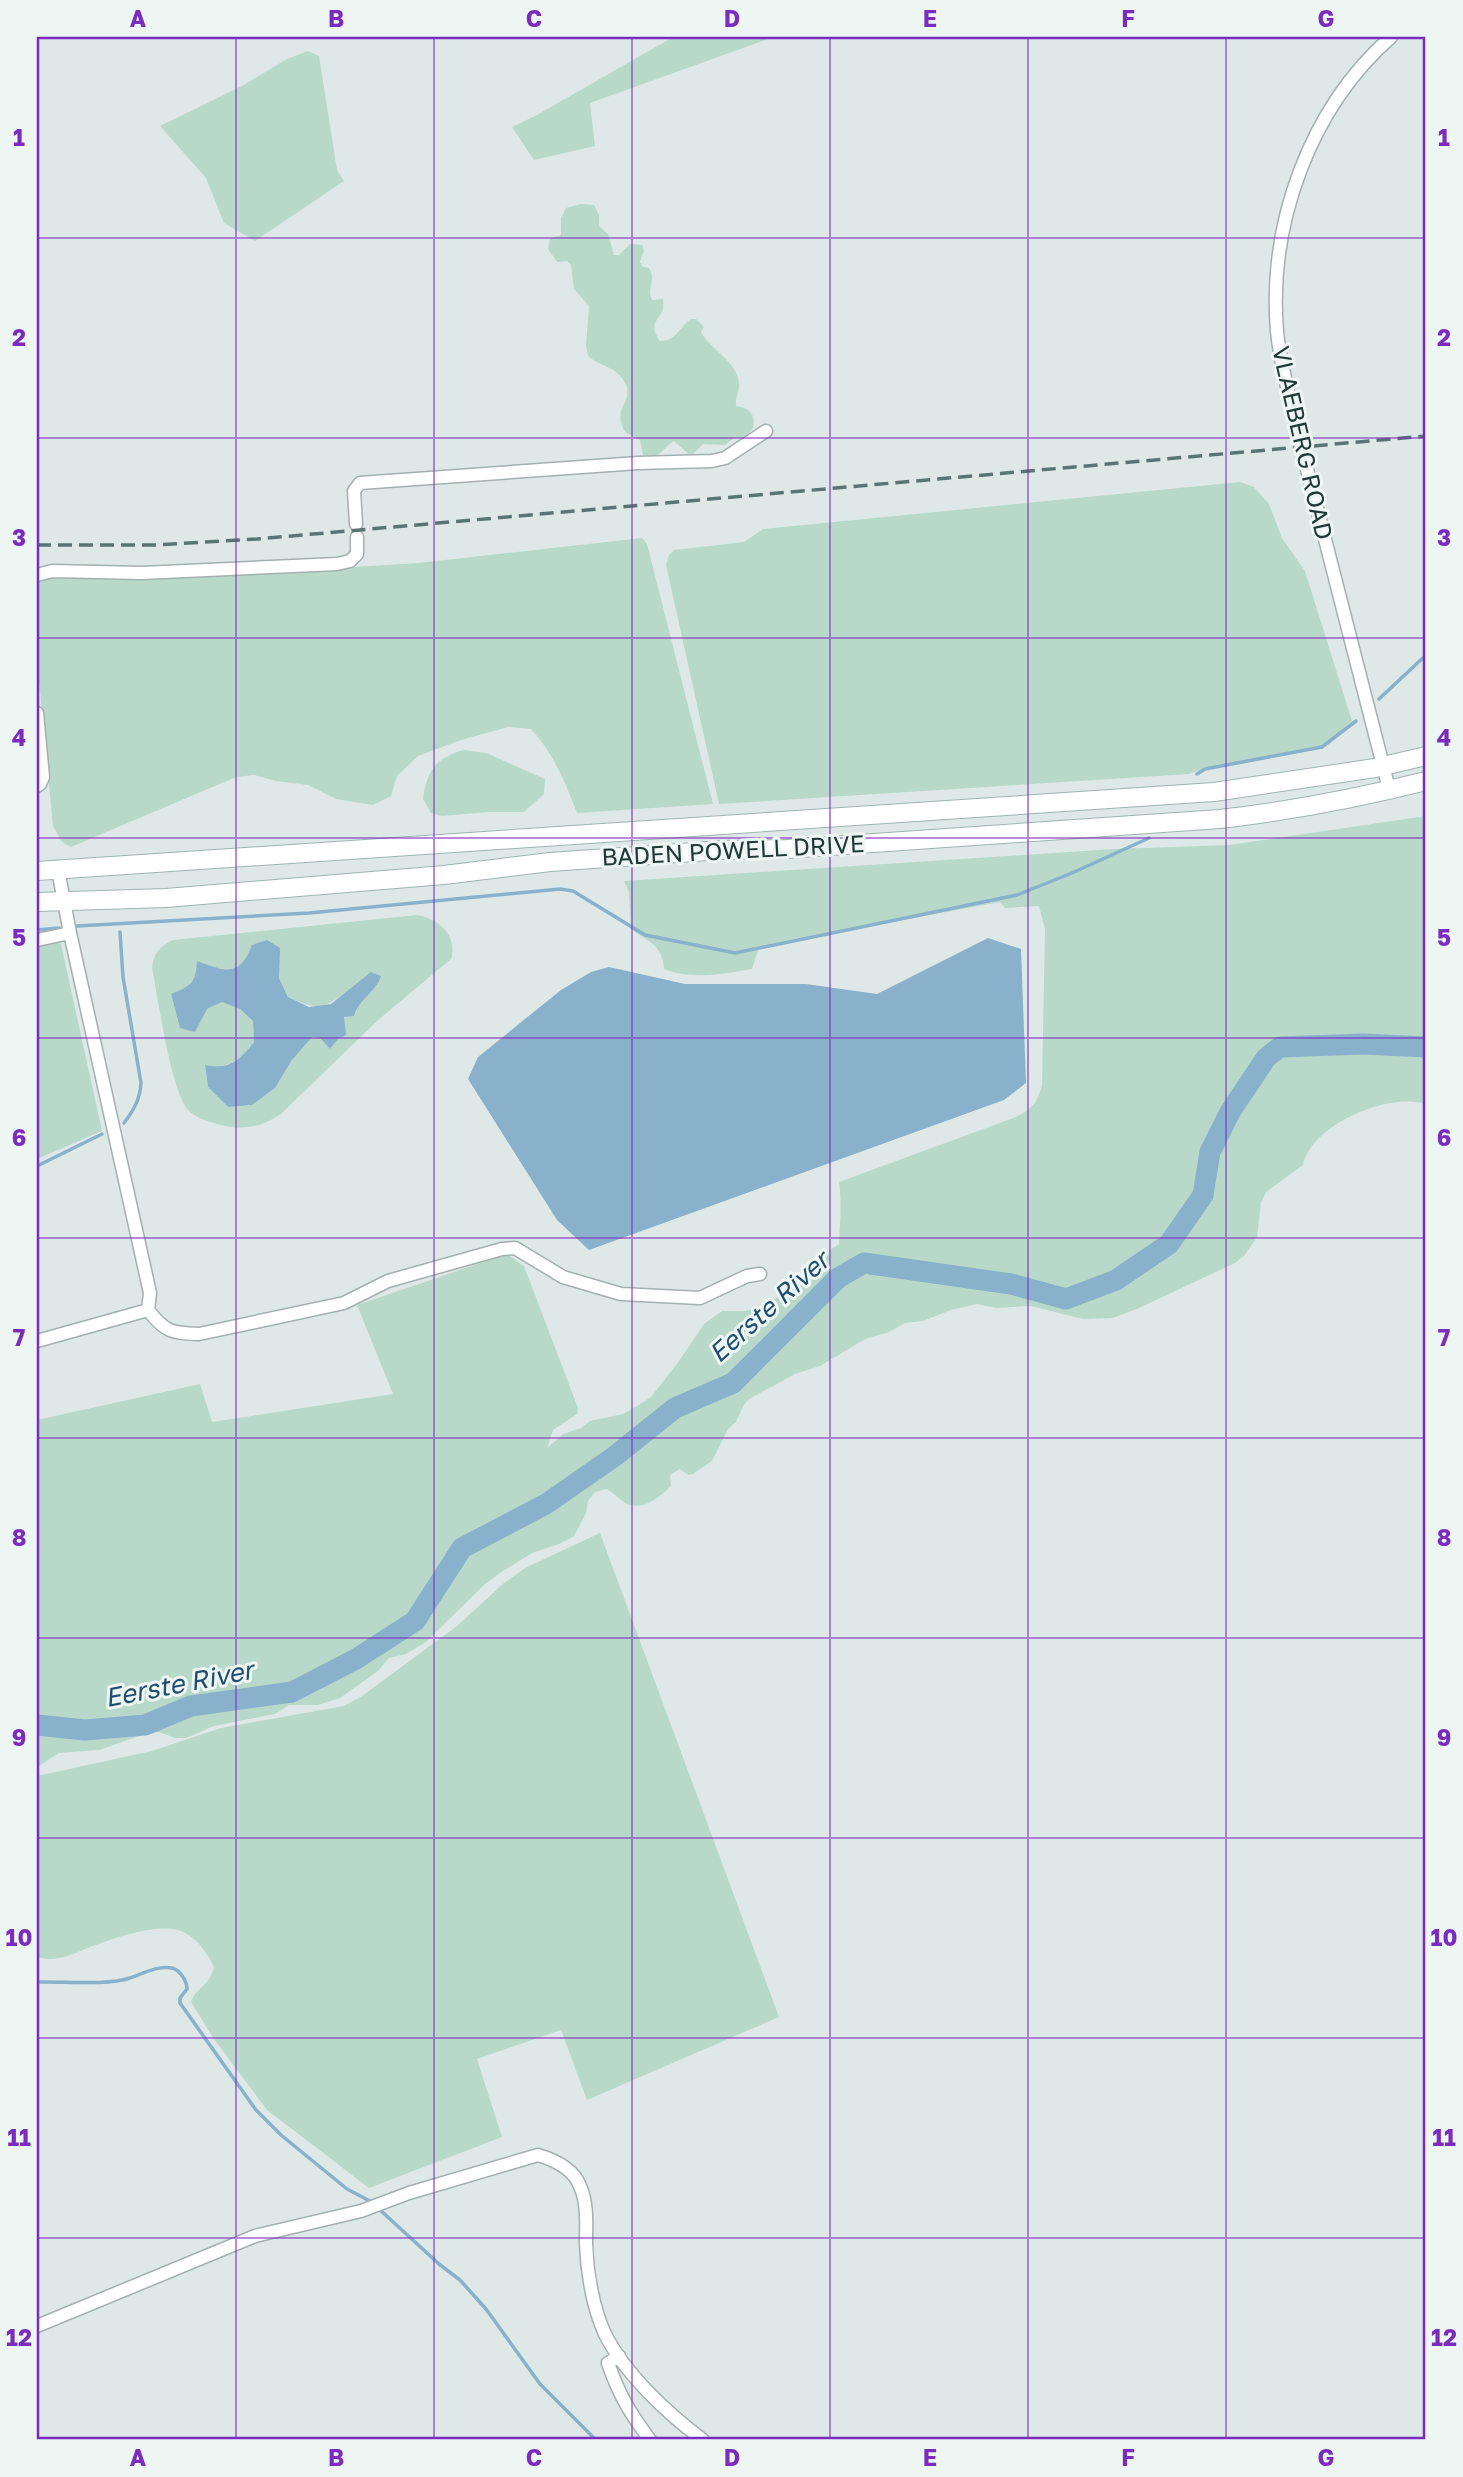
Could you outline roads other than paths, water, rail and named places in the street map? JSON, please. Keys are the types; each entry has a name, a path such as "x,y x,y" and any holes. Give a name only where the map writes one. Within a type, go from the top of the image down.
{"main road":[{"name":"BADEN POWELL DRIVE","path":"37,871 1201,793 1294,782 1426,756"},
{"name":"BADEN POWELL DRIVE","path":"37,902 166,898 444,875 550,862 723,850 787,849 1220,819 1286,811 1426,781"}],"street":[{"name":"VLAEBERG ROAD","path":"1389,789 1297,430 1281,363 1277,330 1279,256 1286,217 1310,146 1329,111 1366,62 1391,37"},
{"path":"37,575 52,570 142,573 337,564 350,561 357,554 354,491 360,483 638,463 712,461 725,458 766,431"},
{"path":"37,713 43,777 37,786"},
{"path":"58,870 150,1293 148,1310 158,1322 175,1334 199,1334 344,1303 388,1280 502,1249 514,1248 563,1277 621,1294 700,1298 747,1276 760,1274"},
{"path":"37,940 70,933"},
{"path":"37,1341 148,1310"},
{"path":"37,2326 255,2236 361,2211 409,2193 538,2155 555,2160 568,2170 580,2185 586,2211 588,2267 605,2333 619,2356 660,2403 683,2426 703,2440"},
{"path":"619,2356 608,2363 614,2381 622,2401 650,2440"}],"water":[{"path":"988,938 1021,949 1026,1083 1004,1100 589,1250 557,1220 468,1079 478,1057 561,990 591,972 609,967 685,984 806,984 877,994"},
{"path":"267,940 280,948 279,978 288,997 309,1007 331,1004 371,972 381,976 354,1016 344,1017 346,1035 338,1039 330,1049 320,1038 312,1037 292,1060 275,1088 252,1105 228,1107 208,1087 205,1065 227,1065 243,1054 254,1042 253,1021 240,1009 222,1002 207,1009 195,1032 180,1028 171,994 191,983 197,961 230,969 242,963 252,945"}],"waterway":[{"path":"1379,699 1426,655"},
{"path":"1197,774 1205,769 1322,747 1356,721"},
{"path":"77,926 309,913 560,889 573,891 645,935 735,953 1017,895 1149,838"},
{"path":"37,930 59,928"},
{"path":"120,932 123,977 141,1083 136,1104 124,1123"},
{"name":"Eerste River","path":"37,1725 85,1730 145,1725 191,1706 292,1692 356,1659 415,1621 462,1548 546,1504 615,1456 675,1408 733,1383 838,1278 864,1263 1011,1284 1066,1299 1116,1280 1169,1244 1203,1195 1210,1152 1230,1112 1266,1058 1280,1047 1363,1044 1426,1047"},
{"path":"37,1166 102,1134"},
{"path":"37,1982 109,1982 150,1970 167,1967 175,1969 187,1986 180,2003 256,2110 281,2135 347,2189 370,2201"},
{"path":"379,2209 460,2280 486,2309 540,2384 596,2440"}],"railway":[{"path":"37,545 156,545 257,539 1426,436"}]}
